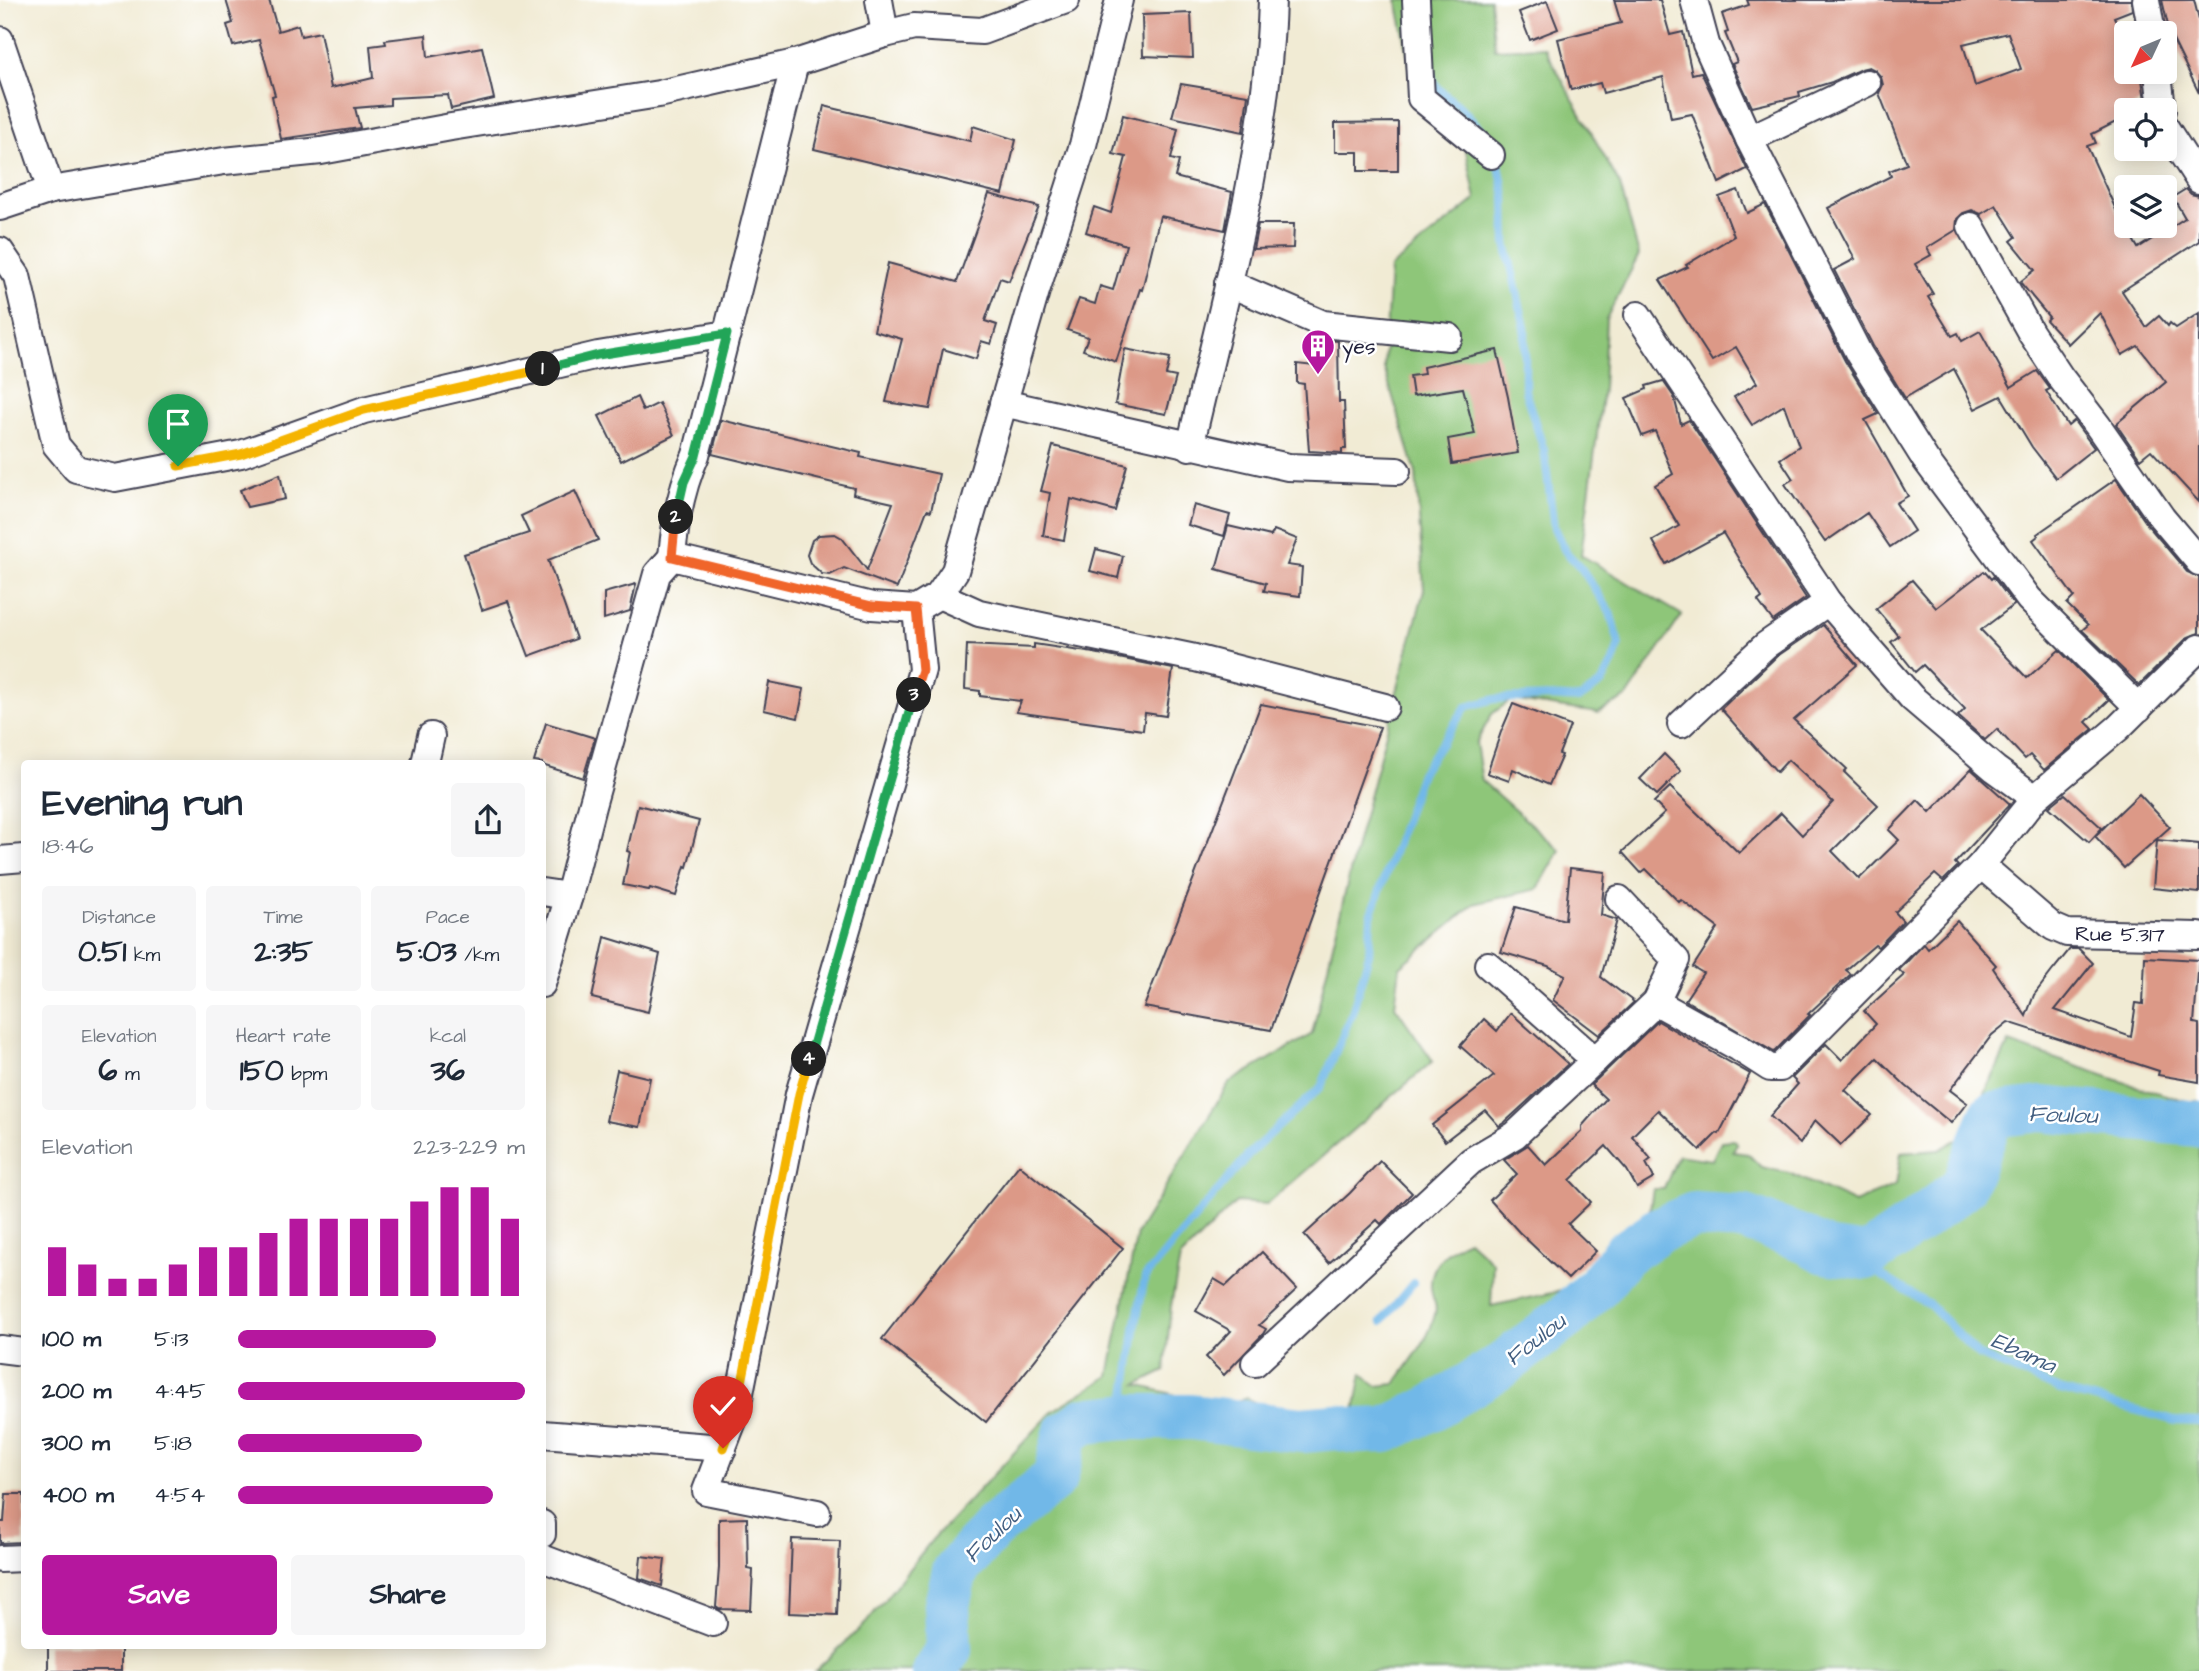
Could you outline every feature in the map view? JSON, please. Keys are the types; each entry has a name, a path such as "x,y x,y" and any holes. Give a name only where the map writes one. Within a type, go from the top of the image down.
{"street":[{"path":"880,0 885,34"},
{"path":"0,207 51,190 224,161 321,151 659,94 729,80 914,27 982,31 1066,0"},
{"path":"672,557 872,606 916,609 939,596 955,571 1036,291 1083,145 1119,0"},
{"path":"1190,446 1251,181 1271,41 1272,0"},
{"path":"1416,0 1421,98 1491,155"},
{"path":"1694,0 1706,44 1749,139 1859,354 1925,459 2029,599 2139,708"},
{"path":"2146,0 2150,21"},
{"path":"0,40 51,190"},
{"path":"546,971 657,574 672,557 674,527 684,482 696,456 794,62"},
{"path":"1749,139 1867,83"},
{"path":"2177,146 2199,180"},
{"path":"1971,226 2031,333 2061,378 2098,425 2162,518 2199,562"},
{"path":"0,251 17,276 56,445 76,468 115,478 241,454 364,410 598,355 727,334"},
{"path":"1228,283 1323,324 1449,337"},
{"path":"1638,315 1828,602 1912,698 1995,769 2035,798"},
{"path":"1003,403 1288,467 1397,471"},
{"path":"939,596 979,612 1195,658 1385,707"},
{"path":"1681,724 1766,645 1828,602"},
{"path":"817,1513 706,1491 736,1413 799,1094 922,670 916,609"},
{"path":"1656,1002 1770,1068 1780,1068 1982,865 2035,798 2139,708 2199,648"},
{"path":"426,760 432,736"},
{"path":"0,860 21,858"},
{"name":"Rue 5.317","path":"1982,865 2053,928 2067,933 2199,936"},
{"path":"546,893 569,896"},
{"path":"1255,1363 1471,1161 1515,1135 1656,1002 1676,960 1619,899"},
{"path":"1488,965 1595,1060"},
{"path":"0,1349 21,1352"},
{"path":"546,1434 723,1448"},
{"path":"0,1559 21,1559"},
{"path":"546,1560 713,1623"}],"green space":[{"path":"1397,0 1490,0 1495,49 1544,47 1620,185 1639,255 1606,319 1603,389 1581,555 1682,615 1627,697 1598,713 1511,700 1492,714 1476,743 1482,781 1560,850 1538,889 1474,904 1400,967 1395,1006 1433,1061 1267,1204 1236,1202 1180,1258 1171,1306 1165,1371 1137,1385 1219,1406 1247,1398 1278,1416 1354,1416 1362,1373 1376,1386 1395,1384 1420,1347 1429,1332 1436,1311 1431,1288 1433,1272 1447,1252 1461,1243 1468,1240 1493,1263 1491,1306 1589,1285 1617,1258 1624,1244 1649,1215 1653,1189 1664,1189 1678,1155 1712,1160 1721,1141 1734,1140 1737,1143 1733,1152 1748,1154 1761,1167 1789,1173 1855,1203 1896,1185 1901,1153 1939,1150 1972,1131 1983,1097 2009,1043 2138,1087 2187,1101 2199,1101 2199,1671 815,1671 866,1623 932,1540 1054,1410 1109,1376 1137,1233 1229,1083 1312,1034 1357,842 1424,590 1416,473 1384,368 1390,268 1476,199 1460,122 1415,90"}],"building":[{"path":"226,0 269,0 278,31 298,25 301,36 320,32 331,88 373,78 370,46 386,44 385,40 426,35 428,57 482,47 494,99 451,109 448,95 390,98 390,105 355,108 360,128 281,139 272,96 275,95 259,40 233,46 227,25 233,23"},
{"path":"1614,0 1660,0 1670,35 1683,32 1692,74 1701,72 1747,169 1719,183 1692,114 1671,118 1663,77 1603,93 1600,83 1571,90 1558,39 1621,23"},
{"path":"1747,0 2131,0 2132,10 2114,17 2114,84 2143,84 2145,98 2114,98 2114,123 2092,134 2096,143 2087,146 2114,205 2114,238 2132,238 2138,248 2154,238 2177,238 2177,223 2185,218 2177,204 2177,195 2186,189 2199,196 2199,241 2122,291 2146,327 2159,316 2168,326 2170,323 2176,328 2199,313 2199,502 2151,450 2140,459 2116,424 2166,382 2138,346 2122,355 2100,313 2068,344 2046,320 2049,317 2020,282 2035,270 2011,241 2016,237 1996,205 1981,214 1972,210 1963,213 1957,219 1956,230 1927,248 1931,255 1915,264 1933,294 1928,297 1952,336 1958,333 1962,341 1980,331 2011,387 2037,371 2050,389 2046,391 2068,426 2074,421 2094,448 2056,478 2032,447 2001,396 1975,409 1954,369 1905,398 1873,346 1834,270 1855,259 1828,208 1891,176 1889,171 1907,164 1879,93 1883,85 1881,77 1869,67 1799,92 1800,96 1752,107 1732,64 1737,62 1725,33 1728,32 1722,14 1749,5","holes":["2008,33 2021,69 1975,86 1963,44"]},
{"path":"2162,0 2194,0 2199,20 2199,93 2177,48 2177,21 2167,21"},
{"path":"1547,1 1558,29 1530,40 1519,12"},
{"path":"1191,13 1193,58 1143,56 1142,15"},
{"path":"1181,84 1248,95 1243,132 1172,117"},
{"path":"824,106 970,141 973,126 1016,140 1003,194 814,149"},
{"path":"1123,115 1178,129 1171,159 1179,161 1175,177 1232,192 1225,230 1160,216 1142,290 1140,289 1116,362 1083,350 1088,337 1067,330 1079,299 1095,304 1100,286 1113,290 1126,245 1086,232 1094,207 1111,213 1126,157 1113,154"},
{"path":"1398,122 1398,171 1358,171 1358,152 1335,152 1335,123"},
{"path":"1738,190 1747,213 1765,204 1845,361 1878,414 1865,420 1908,496 1896,503 1914,531 1890,547 1867,513 1825,542 1785,484 1793,479 1780,459 1799,446 1784,405 1752,425 1734,397 1757,383 1736,347 1712,361 1660,280 1688,267 1686,265 1734,236 1719,197"},
{"path":"989,194 1039,207 1009,281 1000,278 985,321 997,325 991,344 981,341 976,359 943,349 930,409 886,402 902,339 874,331 888,263 957,282"},
{"path":"1258,224 1294,224 1293,248 1253,249"},
{"path":"1318,339 1338,341 1339,402 1344,402 1346,449 1342,449 1342,453 1309,451 1304,384 1297,383 1297,364 1314,366"},
{"path":"1125,349 1170,358 1166,375 1176,377 1166,414 1115,404"},
{"path":"1497,350 1518,453 1452,464 1448,439 1475,434 1463,388 1413,396 1410,376 1424,374 1423,367"},
{"path":"1663,381 1674,397 1681,424 1689,420 1806,598 1773,621 1758,601 1762,598 1723,533 1666,564 1653,541 1679,526 1655,485 1673,474 1655,431 1642,436 1626,398 1647,389 1646,386"},
{"path":"637,397 643,411 659,403 674,435 621,461 599,416"},
{"path":"721,420 861,453 860,457 939,474 931,511 927,510 897,588 844,568 830,575 822,574 810,563 807,555 812,540 819,535 835,534 842,538 867,570 893,503 853,494 854,488 712,454"},
{"path":"1053,446 1127,465 1115,511 1071,499 1064,540 1043,536 1050,493 1041,491"},
{"path":"280,474 285,499 247,507 240,490"},
{"path":"2116,479 2149,527 2187,572 2199,577 2199,633 2188,637 2139,685 2082,630 2088,625 2067,604 2074,597 2033,540 2037,534"},
{"path":"575,491 598,540 548,560 576,639 529,656 508,601 482,610 464,554 529,533 521,516"},
{"path":"1194,505 1230,515 1224,536 1188,525"},
{"path":"1228,526 1271,536 1274,530 1297,539 1287,565 1302,567 1300,596 1264,591 1266,583 1216,569"},
{"path":"1096,549 1123,556 1118,578 1090,571"},
{"path":"1984,571 1991,579 1993,577 2014,605 1981,630 2027,678 2059,650 2109,700 2086,722 2093,729 2044,770 2030,755 2025,759 1997,729 1985,740 1958,716 1965,709 1923,665 1915,672 1891,642 1899,636 1876,609 1912,580 1936,608"},
{"path":"636,584 630,611 604,619 604,593"},
{"path":"1823,625 1857,665 1794,720 1847,769 1844,772 1878,805 1832,851 1859,879 1899,840 1889,830 1918,800 1930,812 1971,769 2010,804 1955,863 1958,866 1943,881 1935,874 1895,912 1903,921 1878,947 1875,945 1846,970 1851,974 1808,1014 1810,1015 1774,1052 1685,1000 1703,973 1693,967 1718,928 1681,900 1679,902 1646,869 1641,873 1622,852 1665,813 1654,802 1670,787 1739,853 1781,813 1802,835 1833,802 1788,760 1777,772 1721,709 1776,657"},
{"path":"1034,644 1173,669 1166,716 1145,713 1143,730 1016,712 1021,701 980,696 980,691 965,689 967,645 1034,648"},
{"path":"769,682 804,689 798,718 764,710"},
{"path":"1261,704 1380,727 1271,1030 1144,1007"},
{"path":"1513,704 1570,726 1559,754 1562,755 1549,785 1513,769 1509,781 1487,773"},
{"path":"546,723 595,738 583,778 546,766 546,760 535,760"},
{"path":"1664,754 1681,771 1657,795 1640,779"},
{"path":"2065,794 2102,828 2089,842 2049,807"},
{"path":"2139,794 2170,827 2124,868 2095,836"},
{"path":"638,805 699,821 676,896 650,888 623,885 630,852 627,851"},
{"path":"2157,840 2199,844 2199,893 2153,888"},
{"path":"1570,868 1605,872 1601,915 1617,920 1601,977 1634,1002 1599,1035 1553,1000 1565,975 1548,966 1501,952 1516,907 1565,920"},
{"path":"1957,921 1996,965 1993,968 2026,1016 2034,995 2053,970 2070,949 2079,949 2093,963 2055,1010 2131,1037 2136,1003 2143,1004 2145,957 2199,960 2194,1023 2199,1024 2199,1082 2158,1075 2159,1071 2008,1022 1992,1035 1950,1090 1967,1103 1951,1123 1877,1058 1845,1090 1872,1115 1841,1145 1815,1120 1800,1144 1770,1116 1798,1084 1792,1078 1826,1044 1842,1060 1876,1024 1864,1011 1904,975 1899,970 1924,944 1928,949"},
{"path":"605,937 660,954 648,1012 592,998"},
{"path":"1511,1013 1568,1064 1499,1126 1485,1110 1445,1141 1432,1125 1494,1076 1460,1046 1484,1019 1497,1031"},
{"path":"1658,1021 1750,1074 1719,1134 1700,1150 1658,1110 1632,1136 1651,1159 1646,1163 1654,1178 1637,1188 1627,1170 1606,1146 1570,1180 1591,1202 1568,1224 1596,1251 1568,1279 1490,1200 1517,1174 1504,1160 1528,1145 1546,1165 1582,1131 1582,1126 1606,1099 1591,1085"},
{"path":"617,1070 650,1078 640,1127 606,1121"},
{"path":"1380,1161 1412,1193 1381,1224 1377,1220 1329,1263 1304,1235"},
{"path":"1019,1165 1123,1248 986,1422 882,1339"},
{"path":"1262,1252 1297,1289 1259,1325 1266,1329 1263,1334 1224,1375 1206,1357 1231,1331 1196,1311 1214,1279 1226,1286"},
{"path":"6,1494 21,1494 21,1542 0,1543 0,1522 4,1522"},
{"path":"747,1518 748,1569 753,1570 751,1610 719,1609 716,1607 719,1519"},
{"path":"792,1539 840,1541 837,1615 789,1613"},
{"path":"641,1556 665,1559 662,1586 639,1578"},
{"path":"48,1649 121,1649 121,1671 48,1671"}],"waterway":[{"path":"1430,71 1438,87 1466,113 1486,137"},
{"path":"1123,1417 1145,1277 1249,1154 1321,1087 1352,1013 1369,954 1371,916 1421,773 1466,707 1495,699 1579,699 1602,683 1619,644 1610,612 1581,568 1565,551 1554,528 1544,450 1525,391 1525,328 1506,243 1505,196 1497,154"},
{"name":"Foulou","path":"935,1671 949,1649 947,1605 955,1571 992,1529 1055,1478 1066,1434 1084,1421 1123,1417 1190,1417 1302,1430 1336,1427 1356,1431 1386,1430 1432,1408 1501,1366 1567,1316 1599,1285 1624,1254 1659,1230 1694,1215 1745,1218 1801,1238 1825,1251 1866,1257 1963,1187 1992,1115 2041,1109 2199,1124"},
{"name":"Ebama","path":"1866,1257 1873,1270 1931,1306 1978,1355 2060,1390 2175,1421 2199,1422"},
{"path":"1382,1321 1413,1283"}],"place":[{"name":"yes","path":"1318,376"}],"route":[{"path":"178,466 241,454 364,410 598,355 727,334 696,456 684,482 674,527 672,557 872,606 916,609 922,670 799,1094 736,1413 723,1448"}]}
